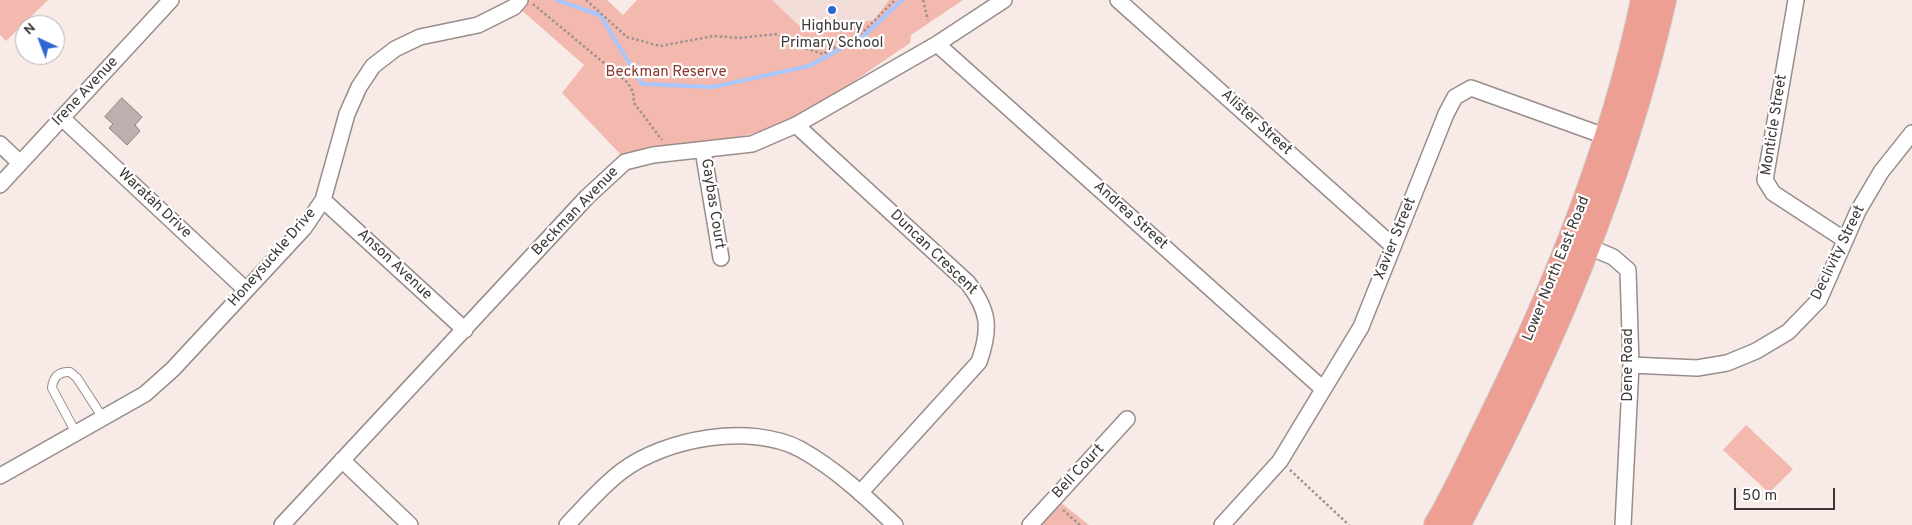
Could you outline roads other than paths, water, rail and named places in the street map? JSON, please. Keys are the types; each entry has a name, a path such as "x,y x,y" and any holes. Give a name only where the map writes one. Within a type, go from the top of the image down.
{"main road":[{"name":"Lower North East Road","path":"1616,140 1630,62 1644,0"},
{"name":"Lower North East Road","path":"1458,525 1502,444 1580,243 1616,140 1649,66 1664,0"},
{"name":"Lower North East Road","path":"1436,525 1580,243"}],"street":[{"name":"Irene Avenue","path":"0,185 171,0"},
{"name":"Honeysuckle Drive","path":"0,476 145,394 173,369 304,228 324,200 346,114 359,87 373,66 395,49 420,37 478,25 514,6 520,0"},
{"name":"Beckman Avenue","path":"282,525 609,176 625,162 653,155 752,144 796,125 937,44 1004,0"},
{"name":"Alister Street","path":"1118,0 1393,246"},
{"name":"Monticle Street","path":"1796,0 1765,180 1773,193 1845,240"},
{"name":"Andrea Street","path":"937,44 1323,389"},
{"name":"Xavier Street","path":"1222,525 1280,461 1361,327 1446,114 1455,97 1471,88 1616,140"},
{"name":"Waratah Drive","path":"62,118 246,290"},
{"name":"Duncan Crescent","path":"796,125 968,283 978,297 987,319 987,340 979,362 860,493"},
{"name":"Declivity Street","path":"1631,365 1697,368 1727,363 1756,351 1788,332 1819,300 1858,211 1881,172 1912,133"},
{"path":"0,144 20,163"},
{"name":"Gaybas Court","path":"703,150 721,258"},
{"name":"Anson Avenue","path":"324,200 465,330"},
{"name":"Dene Road","path":"1580,243 1613,258 1628,270 1631,365 1624,525"},
{"name":"Bell Court","path":"1030,525 1127,419"},
{"path":"567,525 622,471 657,452 681,443 740,436 771,440 798,448 830,468 896,525"},
{"path":"342,460 410,525"}],"lane":[{"path":"76,433 52,388 53,381 58,375 70,372 77,378 103,418"}],"waterway":[{"path":"557,0 600,15 642,84 713,87 809,66 864,36 902,0"}],"place":[{"name":"Highbury Primary School","path":"832,10"}],"park label":[{"name":"Beckman Reserve","path":"666,73"}]}
